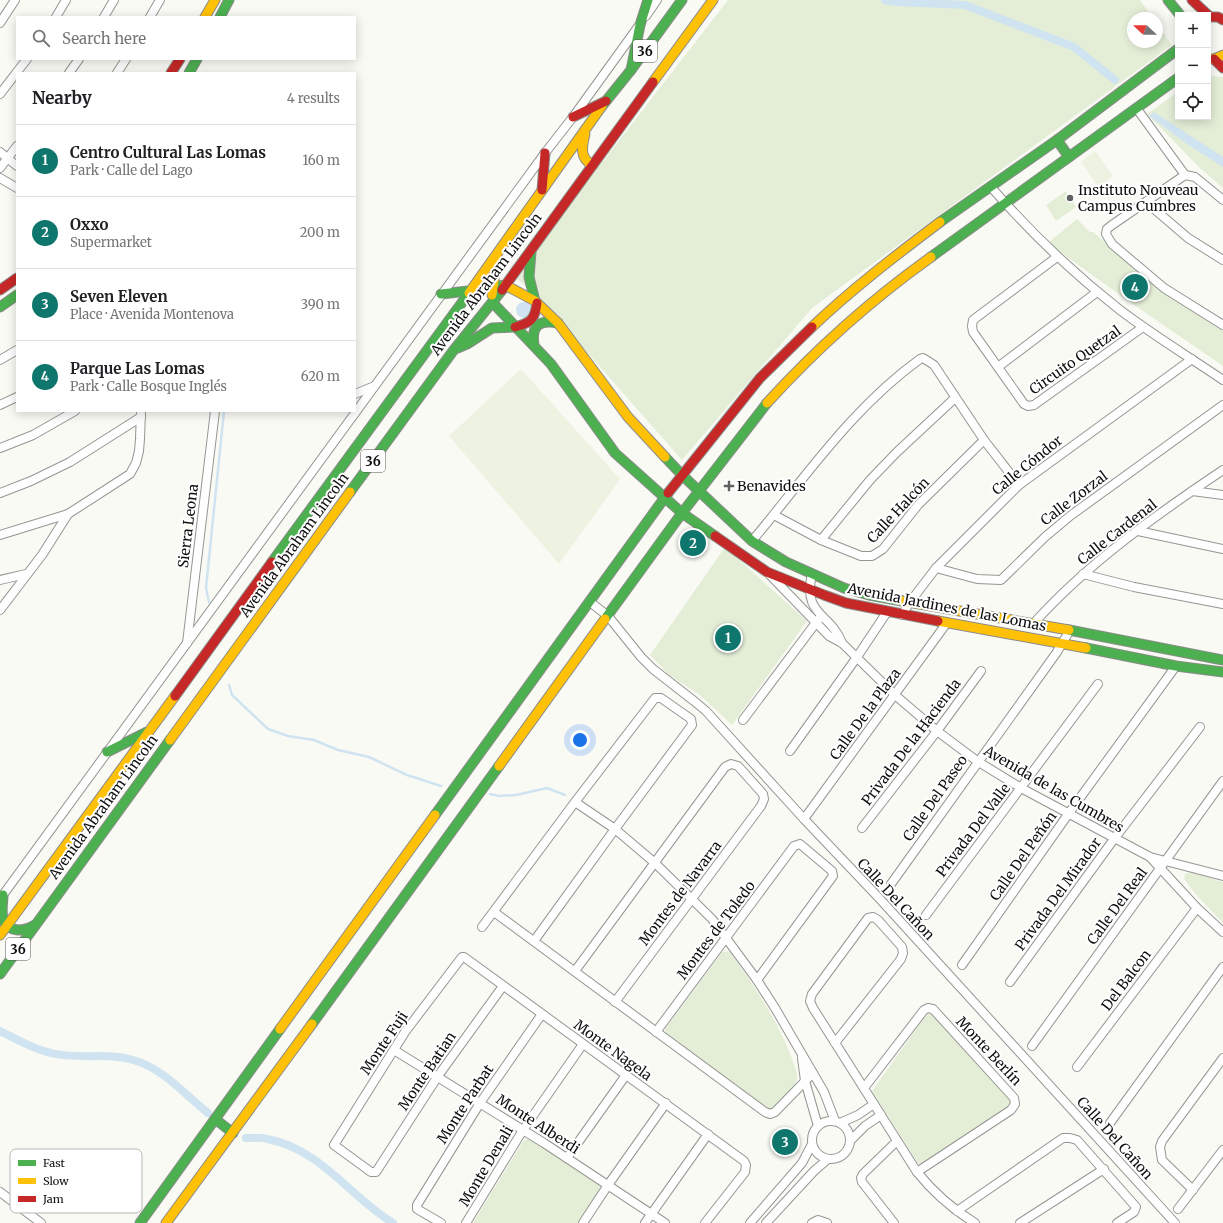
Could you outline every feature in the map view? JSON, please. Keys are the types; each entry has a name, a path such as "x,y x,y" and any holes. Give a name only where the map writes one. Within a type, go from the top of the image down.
{"main road":[{"path":"206,16 215,0"},
{"path":"221,16 229,0"},
{"path":"631,70 640,25 648,0"},
{"name":"36","path":"0,935 470,291 607,100 682,0"},
{"name":"Avenida Abraham Lincoln","path":"0,974 453,351 493,303 713,0"},
{"path":"1168,0 1178,12"},
{"path":"1192,0 1214,16"},
{"path":"140,1223 664,498 760,378 841,299 888,260 1057,140 1175,51"},
{"path":"1215,57 1223,68"},
{"path":"172,72 179,60"},
{"path":"190,72 196,60"},
{"path":"166,1223 233,1133 682,513 751,423 779,390 850,320 891,287 1175,80"},
{"path":"573,117 607,100"},
{"path":"587,129 582,152 585,160 593,165"},
{"path":"1057,140 1069,157"},
{"path":"542,190 545,153"},
{"path":"453,351 492,328 515,327 527,324 532,320 535,315 536,302 529,283 532,248"},
{"path":"493,303 492,287 499,251"},
{"path":"0,290 16,279"},
{"path":"442,294 505,285"},
{"name":"Avenida Jardines de las Lomas","path":"505,285 536,302 558,323 628,417 699,492 752,541 786,562 850,589 890,599 1034,623 1223,660"},
{"path":"0,307 16,296"},
{"name":"Avenida Jardines de las Lomas","path":"493,303 534,345 558,374 615,453 682,513 767,572 810,590 846,602 902,616 1176,666 1223,672"},
{"path":"534,345 532,337 533,331 537,325 541,322 550,320 558,323"},
{"path":"107,752 150,730"},
{"path":"2,897 2,915 7,925 14,930 22,931 29,929 36,924"},
{"path":"215,1119 233,1133"}],"street":[{"path":"0,23 15,0"},
{"path":"57,16 66,0"},
{"path":"105,16 114,0"},
{"path":"151,16 160,0"},
{"path":"356,410 573,117 657,0"},
{"path":"17,72 26,60"},
{"path":"70,72 78,60"},
{"path":"118,72 125,60"},
{"path":"0,94 16,73"},
{"path":"1137,109 1185,175 1195,177 1223,200"},
{"path":"0,168 16,147"},
{"path":"0,152 16,165"},
{"path":"1185,175 1108,229 1106,234 1112,244 1164,288 1223,325"},
{"path":"0,178 16,187"},
{"path":"990,187 1057,257 1097,292 1121,311 1223,380"},
{"path":"1146,202 1188,238 1223,260"},
{"name":"Circuito Quetzal","path":"1057,257 973,320 973,332 1021,401 1028,406 1034,405 1144,327"},
{"path":"998,367 1097,292"},
{"path":"0,360 16,351"},
{"path":"752,541 840,432 876,396 923,358 934,365 984,440 1019,485"},
{"name":"Calle Cóndor","path":"902,616 910,602 936,568 1019,485 1192,359"},
{"path":"356,394 373,387"},
{"path":"0,405 16,397"},
{"path":"821,540 870,480 897,452 955,398"},
{"name":"Calle Zorzal","path":"936,568 977,579 1001,580 1045,537 1070,516 1223,405"},
{"path":"0,448 33,435 73,412"},
{"name":"Sierra Leona","path":"187,644 215,412"},
{"path":"2,897 355,412"},
{"path":"0,535 68,514 130,474 136,463 139,451 140,414"},
{"path":"0,493 31,481 70,462 140,414"},
{"name":"Calle Halcón","path":"774,515 821,540 861,556 867,557 877,554 883,549 918,505 984,440"},
{"name":"Calle Cardenal","path":"1034,623 1083,574 1138,531 1223,470"},
{"path":"1192,491 1223,495"},
{"path":"0,610 42,555 68,514"},
{"path":"1138,531 1223,549"},
{"name":"Avenida de las Cumbres","path":"767,572 829,636 842,643 895,695 937,731 977,762 1021,788 1150,857 1222,875"},
{"path":"0,580 26,574"},
{"name":"Avenida de las Cumbres","path":"812,574 810,597 814,608 840,637 842,643"},
{"path":"1083,574 1134,587 1223,604"},
{"name":"Calle Del Cañon","path":"590,602 608,616 641,657 653,669 706,711 804,819 879,898 1175,1223"},
{"path":"790,751 887,612"},
{"path":"743,720 821,616"},
{"name":"Calle De la Plaza","path":"804,819 946,624"},
{"name":"Calle Del Paseo","path":"891,884 1057,652 1070,630"},
{"name":"Calle Del Peñón","path":"962,965 1069,813 1176,666"},
{"name":"Privada De la Hacienda","path":"862,828 981,671"},
{"name":"Privada Del Valle","path":"926,915 1098,684"},
{"path":"482,927 655,698 661,698 692,719 692,725 534,941"},
{"name":"Privada Del Mirador","path":"1010,982 1114,839 1200,727"},
{"name":"Montes de Navarra","path":"615,1002 761,806 764,799 763,794 738,766 731,764 725,767 655,863"},
{"name":"Calle Del Real","path":"1032,1046 1223,781"},
{"path":"575,802 615,829 655,863 712,919 757,980 775,1008 824,1092 838,1122 848,1131 850,1146 843,1155 839,1158 828,1160 814,1171 766,1223"},
{"name":"Montes de Toledo","path":"656,1032 794,846 798,844 803,846 832,871 833,876 757,980"},
{"name":"Avenida de las Cumbres","path":"1150,857 1196,908 1223,932"},
{"path":"575,971 655,863"},
{"name":"Del Balcon","path":"1077,1067 1196,908"},
{"path":"494,912 768,1114 775,1112 813,1073"},
{"path":"835,1043 902,959 902,947 878,920 872,917 868,918 812,994 810,1000 813,1008 835,1043 864,1088 881,1116 898,1141 917,1172 928,1185 957,1211 975,1223"},
{"name":"Monte Nagela","path":"460,960 463,957 466,958 744,1161 746,1170 705,1223"},
{"name":"Monte Fuji","path":"376,1172 371,1172 334,1145 394,1050 432,996 460,960"},
{"path":"1110,1123 1223,967"},
{"name":"Monte Batian","path":"376,1172 438,1076 503,986"},
{"name":"Monte Berlín","path":"864,1088 924,1010 928,1008 933,1009 1014,1098 1015,1104 1011,1110 917,1172"},
{"name":"Monte Parbat","path":"441,1223 419,1210 417,1205 480,1103 542,1014"},
{"name":"Monte Denali","path":"466,1223 523,1130 583,1044"},
{"name":"Monte Alberdi","path":"394,1050 438,1076 567,1158 665,1223"},
{"path":"802,1056 805,1081 818,1126"},
{"path":"1193,1190 1162,1160 1160,1147 1162,1141 1223,1058"},
{"path":"567,1158 626,1074"},
{"path":"583,1223 666,1104"},
{"path":"750,1223 802,1162 812,1144 813,1134 818,1126 823,1122 838,1122 858,1115 874,1104"},
{"path":"850,1141 865,1126 881,1116"},
{"path":"645,1223 708,1134"},
{"path":"957,1211 1063,1138 1070,1138 1077,1140 1136,1207 1134,1212 1117,1223"},
{"path":"894,1223 862,1182 861,1178 863,1174 898,1141"},
{"path":"812,1144 814,1150 828,1160"},
{"path":"1178,1209 1223,1150"},
{"path":"1020,1223 1104,1169"},
{"path":"0,1192 10,1200"},
{"path":"28,1213 41,1223"},
{"path":"812,1223 816,1220 824,1222"}],"green space":[{"path":"728,0 1140,0 1149,12 1127,12 1127,48 1163,48 1163,32 1172,45 812,308 682,460 542,301 514,276"},
{"path":"1211,76 1223,77 1223,188 1200,168 1147,114 1175,94 1175,120 1211,120"},
{"path":"1095,151 1113,176 1099,188 1081,162"},
{"path":"1066,191 1076,207 1056,221 1046,205"},
{"path":"1077,219 1090,232 1093,232 1146,277 1181,303 1223,329 1223,366 1124,298 1048,243"},
{"path":"521,369 620,479 559,564 449,436"},
{"path":"725,547 807,621 732,725 700,695 669,675 650,655"},
{"path":"1190,872 1223,882 1223,923 1198,897 1184,879 1185,874"},
{"path":"729,951 771,1014 785,1042 796,1070 796,1082 776,1109 767,1110 666,1035 665,1029 722,952"},
{"path":"927,1014 933,1014 1011,1099 1010,1106 922,1165 918,1163 872,1091"},
{"path":"526,1139 532,1139 601,1185 602,1187 580,1223 473,1223 522,1143"}],"water":[{"path":"1154,112 1223,157 1223,167 1187,144 1149,116"},
{"path":"521,302 527,302 532,307 530,316 527,318 521,318 516,313 516,307"}],"waterway":[{"path":"885,0 897,2 965,5 1074,47 1115,80"},
{"path":"209,602 206,588 224,412"},
{"path":"229,685 232,695 268,729 288,736 314,740 338,750 369,757 407,775 441,786"},
{"path":"490,794 499,796 516,795 547,788 565,795"},
{"path":"0,1031 31,1046 51,1053 71,1056 123,1058 144,1064 164,1075 208,1113"},
{"path":"246,1138 267,1139 286,1144 303,1153 319,1163 362,1200 393,1223"}],"traffic: fast":[{"path":"221,16 229,0"},
{"path":"631,70 640,25 648,0"},
{"path":"602,106 631,70 682,0"},
{"path":"1168,0 1178,12"},
{"path":"940,222 1057,140 1175,51"},
{"path":"190,72 196,60"},
{"path":"931,257 1175,80"},
{"path":"1057,140 1069,157"},
{"path":"531,252 529,277 535,301"},
{"path":"441,294 505,285"},
{"path":"350,492 453,351 502,290"},
{"path":"272,562 469,293"},
{"path":"0,307 16,296"},
{"path":"493,303 551,364 615,453 682,513 715,536"},
{"path":"534,345 533,338 535,329 538,325 546,322 558,323"},
{"path":"458,348 492,328 515,327"},
{"path":"605,619 682,513 767,403"},
{"path":"665,457 752,541 786,562 844,588 869,595 902,601"},
{"path":"435,815 668,493"},
{"path":"1069,630 1223,660"},
{"path":"1086,648 1176,666 1223,672"},
{"path":"107,752 147,732"},
{"path":"0,974 170,740"},
{"path":"312,1024 499,766"},
{"path":"3,895 2,915 8,926 12,929 21,930 35,925"},
{"path":"140,1223 280,1029"},
{"path":"215,1119 233,1133"}],"traffic: slow":[{"path":"206,16 215,0"},
{"path":"653,82 713,0"},
{"path":"1211,59 1223,55"},
{"path":"469,293 602,106"},
{"path":"585,134 583,143 584,156 585,159 593,165"},
{"path":"812,327 858,286 940,222"},
{"path":"767,403 805,363 845,326 887,290 931,257"},
{"path":"492,295 497,258"},
{"path":"505,285 535,301 558,323 628,417 665,457"},
{"path":"170,740 350,492"},
{"path":"902,601 1069,630"},
{"path":"499,766 605,619"},
{"path":"938,621 1086,648"},
{"path":"0,935 175,696"},
{"path":"280,1029 435,815"},
{"path":"166,1223 312,1024"}],"traffic: jam":[{"path":"1192,0 1205,12"},
{"path":"1211,17 1218,17 1223,20"},
{"path":"1214,59 1223,68"},
{"path":"172,72 179,60"},
{"path":"502,290 653,82"},
{"path":"573,117 606,101"},
{"path":"542,190 545,153"},
{"path":"0,290 16,279"},
{"path":"515,327 525,324 531,320 535,313 537,303"},
{"path":"668,493 760,378 812,327"},
{"path":"715,536 767,572 824,595 846,603 938,621"},
{"path":"175,696 272,562"}],"place":[{"name":"Instituto Nouveau Campus Cumbres","path":"1070,198"},
{"name":"Parque Las Lomas","path":"1135,287"},
{"name":"Benavides","path":"729,486"},
{"name":"Oxxo","path":"693,543"},
{"name":"Centro Cultural Las Lomas","path":"728,638"},
{"name":"Seven Eleven","path":"785,1142"}]}
